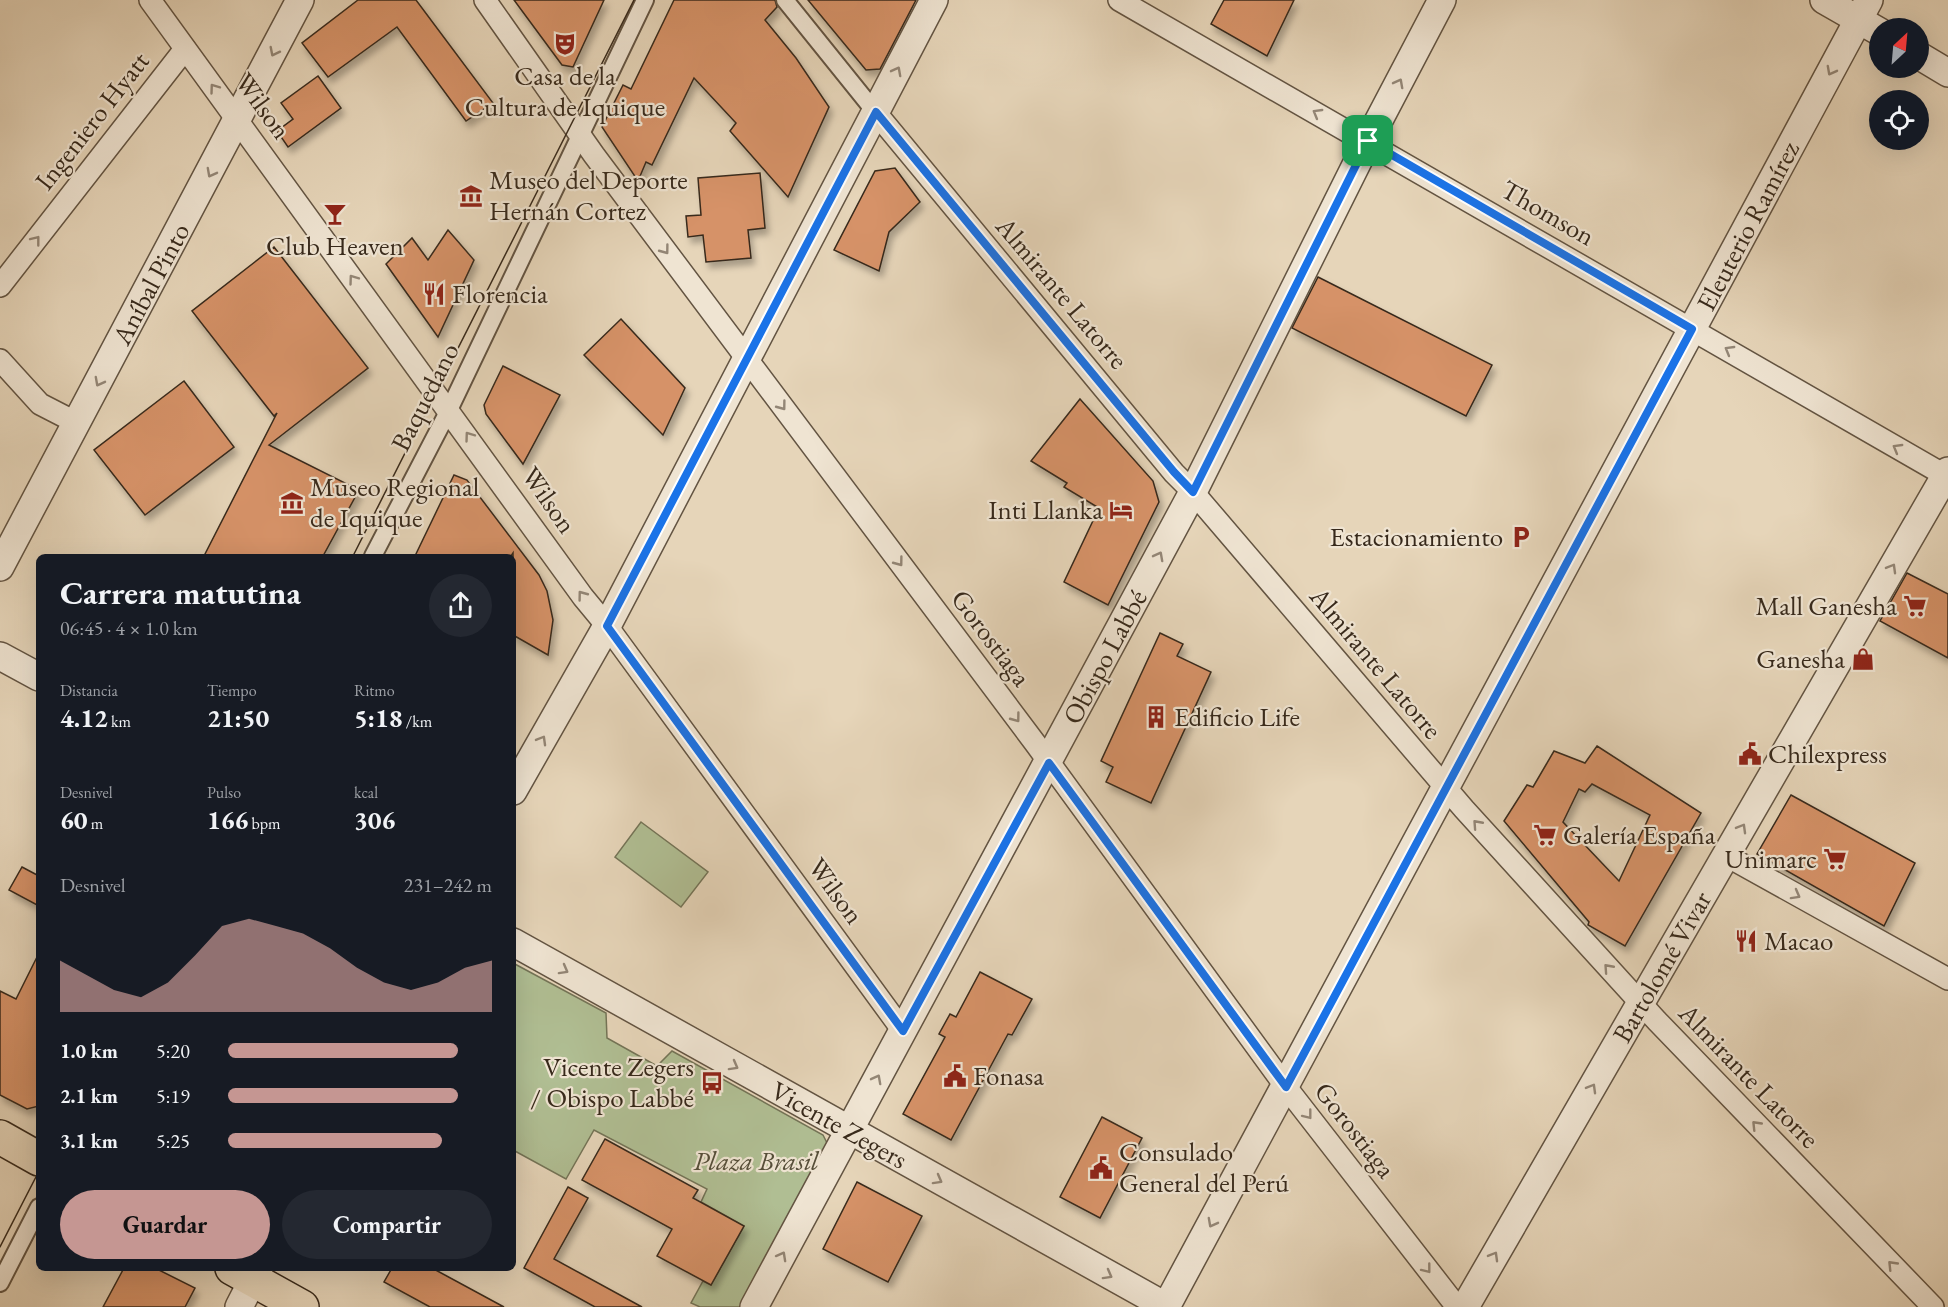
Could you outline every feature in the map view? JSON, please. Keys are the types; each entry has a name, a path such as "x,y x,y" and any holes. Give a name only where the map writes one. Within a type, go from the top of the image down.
{"main road":[{"path":"0,1137 36,1157"},
{"path":"246,1280 302,1307"}],"street":[{"name":"Wilson","path":"150,0 583,597 607,626 903,1031"},
{"name":"Aníbal Pinto","path":"0,567 300,0"},
{"name":"Gorostiaga","path":"485,0 580,135 1049,763 1286,1087 1457,1307"},
{"name":"Baquedano","path":"374,554 449,410 645,0"},
{"path":"785,0 876,112"},
{"path":"516,786 607,626 934,0"},
{"name":"Thomson","path":"1119,0 1947,475"},
{"name":"Obispo Labbé","path":"754,1307 1193,492 1368,141 1442,0"},
{"path":"1824,0 1869,17"},
{"name":"Eleuterio Ramírez","path":"1166,1307 1692,329 1869,17"},
{"name":"Ingeniero Hyatt","path":"0,286 185,49"},
{"path":"1929,62 1948,73"},
{"name":"Almirante Latorre","path":"876,112 1174,472 1444,788 1641,1004 1933,1307"},
{"path":"0,360 40,404 77,423"},
{"name":"Bartolomé Vivar","path":"1465,1307 1947,475"},
{"path":"0,656 36,675"},
{"path":"1727,856 1948,979"},
{"name":"Vicente Zegers","path":"516,944 1166,1307"},
{"path":"0,1283 36,1213"}],"green space":[{"path":"641,822 708,872 681,907 615,857"},
{"name":"Plaza Brasil","path":"516,965 606,1013 607,1038 657,1066 672,1051 823,1135 828,1145 745,1307 700,1307 691,1303 703,1281 711,1285 744,1226 701,1202 707,1189 594,1130 566,1179 516,1152"}],"building":[{"path":"358,0 416,0 493,103 466,121 397,27 328,77 302,43"},
{"name":"Casa de la Cultura de Iquique","path":"514,0 604,0 573,67 562,65"},
{"path":"674,0 775,0 777,7 765,20 796,58 829,107 788,197 730,131 736,123 694,78 652,165 646,162 638,181 602,127 623,85 631,89"},
{"path":"808,0 916,0 880,69 866,70"},
{"path":"1224,0 1294,0 1267,56 1211,24"},
{"path":"318,76 341,108 288,147 277,131 293,119 281,103"},
{"path":"895,168 920,202 889,232 879,271 834,250 875,171"},
{"path":"760,173 765,228 748,230 751,258 706,262 703,235 688,237 686,216 701,215 698,178"},
{"path":"448,230 474,260 438,337 386,264 412,238 428,260"},
{"path":"274,247 368,368 269,445 359,490 324,554 205,554 277,413 274,416 192,311"},
{"path":"1318,277 1492,365 1466,416 1292,328"},
{"path":"621,319 685,388 663,435 584,355"},
{"path":"503,366 560,395 523,464 486,414 484,405"},
{"path":"184,381 234,447 145,515 94,450"},
{"path":"1080,399 1153,481 1159,502 1108,605 1064,582 1099,508 1064,487 1067,483 1031,461"},
{"path":"454,475 467,480 539,575 547,591 553,620 548,655 516,637 516,554 416,554"},
{"name":"Mall Ganesha","path":"1907,573 1948,594 1948,658 1880,621"},
{"name":"Edificio Life","path":"1160,633 1183,644 1177,656 1211,672 1151,803 1106,782 1113,767 1101,761"},
{"name":"Galería España","path":"1597,746 1701,813 1625,946 1588,925 1589,922 1504,821 1527,785 1533,787 1554,751 1585,763","holes":["1592,784 1650,815 1619,881 1563,822 1579,789 1585,792"]},
{"name":"Unimarc","path":"1791,795 1915,863 1884,926 1757,854"},
{"path":"22,867 36,874 36,904 9,890"},
{"path":"36,959 36,1107 27,1109 0,1095 0,991 16,999"},
{"name":"Fonasa","path":"980,972 1032,999 1012,1035 1008,1034 951,1140 903,1114 945,1037 939,1034 950,1014 956,1017"},
{"name":"Consulado General del Perú","path":"1102,1117 1142,1138 1100,1218 1060,1197"},
{"path":"605,1139 698,1190 693,1198 744,1226 711,1285 657,1256 672,1229 582,1180"},
{"path":"857,1182 922,1216 888,1282 823,1249"},
{"path":"568,1187 588,1198 554,1259 642,1307 595,1307 524,1268"},
{"path":"122,1271 161,1271 195,1288 185,1307 103,1307"},
{"path":"390,1271 438,1271 504,1307 430,1307 384,1282"}],"tram line":[{"path":"354,554 634,0"},
{"path":"0,1247 36,1177"}],"place":[{"name":"Casa de la Cultura de Iquique","path":"565,44"},
{"name":"Museo del Deporte Hernán Cortez","path":"471,196"},
{"name":"Club Heaven","path":"335,214"},
{"name":"Florencia","path":"434,294"},
{"name":"Museo Regional de Iquique","path":"292,503"},
{"name":"Inti Llanka","path":"1121,510"},
{"name":"Estacionamiento","path":"1521,537"},
{"name":"Mall Ganesha","path":"1915,606"},
{"name":"Ganesha","path":"1863,659"},
{"name":"Edificio Life","path":"1156,717"},
{"name":"Chilexpress","path":"1750,754"},
{"name":"Galería España","path":"1545,835"},
{"name":"Unimarc","path":"1835,859"},
{"name":"Macao","path":"1746,941"},
{"name":"Fonasa","path":"955,1076"},
{"name":"Vicente Zegers / Obispo Labbé","path":"712,1083"},
{"name":"Consulado General del Perú","path":"1101,1168"}],"route":[{"path":"876,112 1193,492 1368,141 1692,329 1444,788 1286,1087 1049,763 903,1031 607,626 623,594 876,112"}]}
